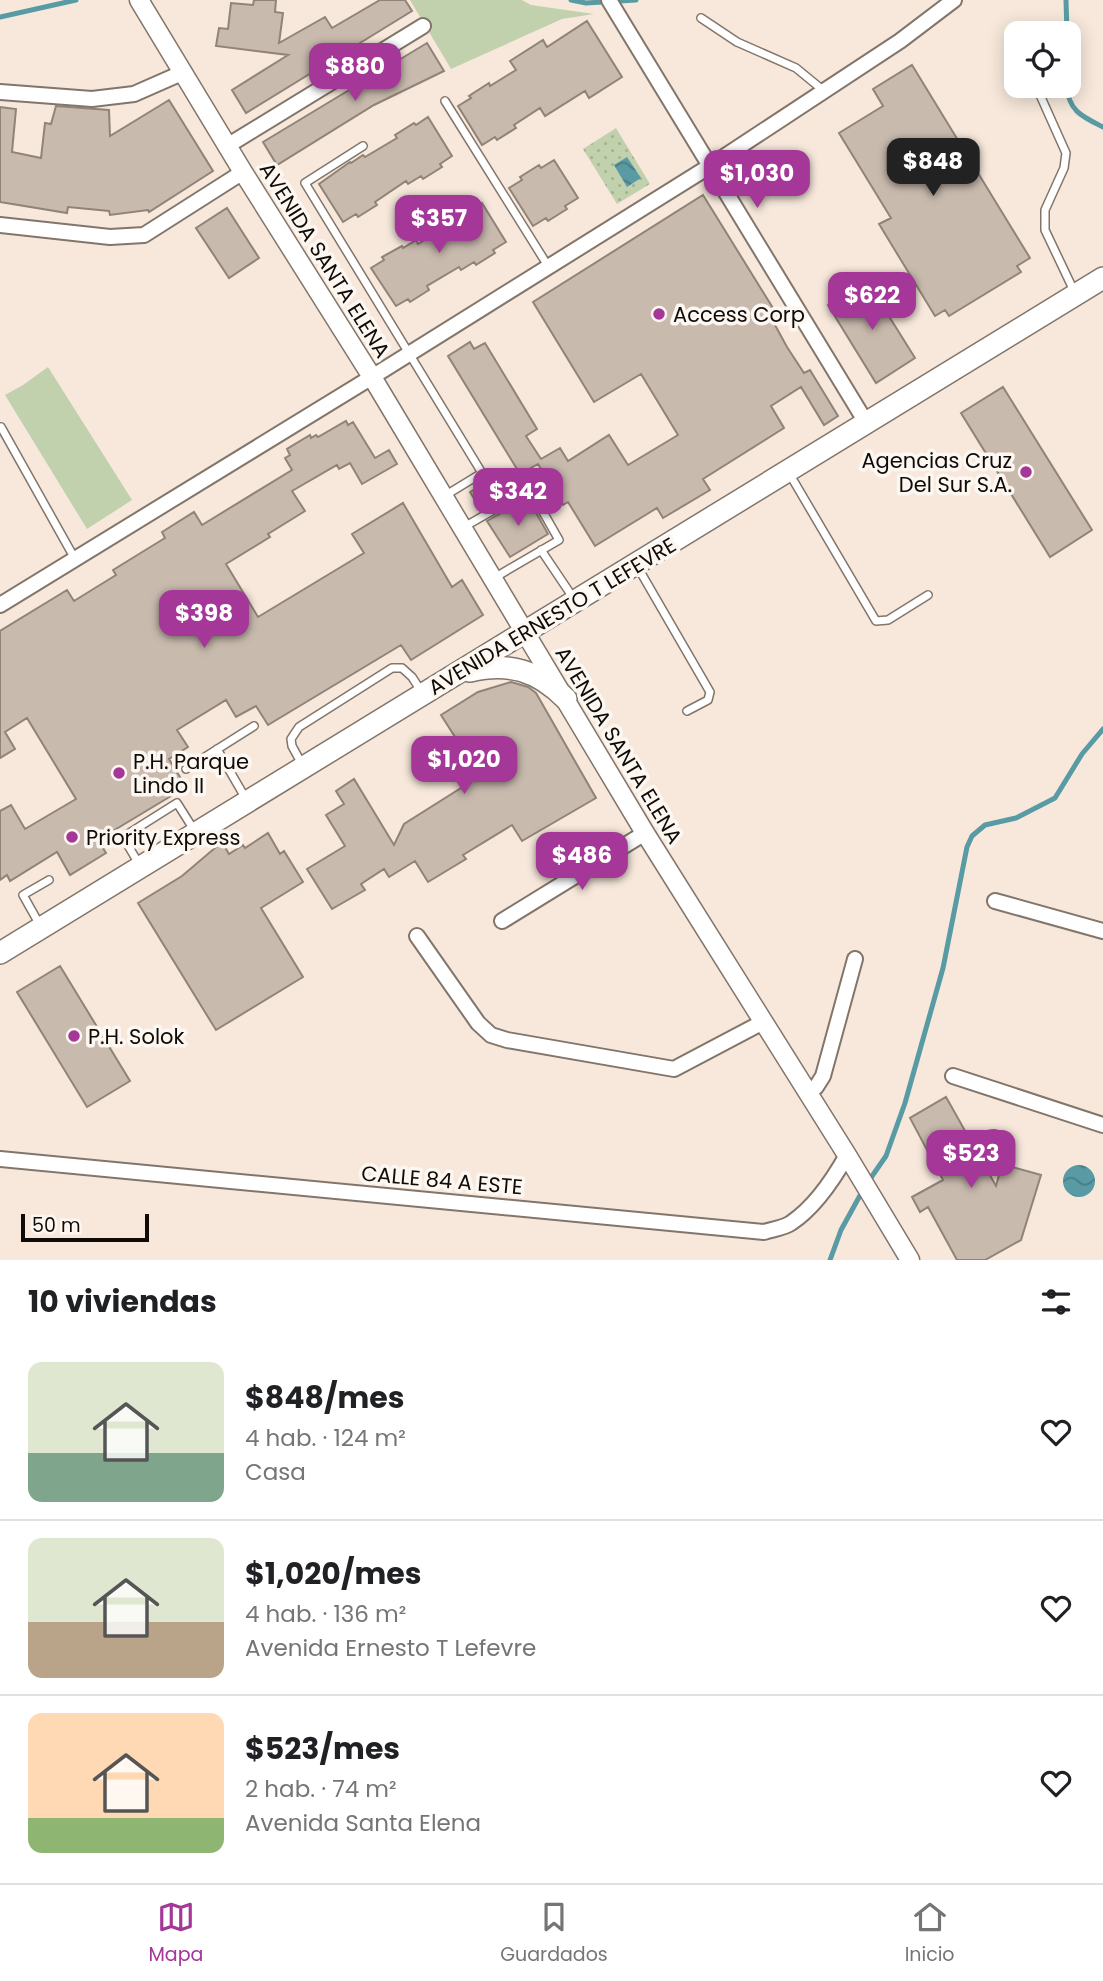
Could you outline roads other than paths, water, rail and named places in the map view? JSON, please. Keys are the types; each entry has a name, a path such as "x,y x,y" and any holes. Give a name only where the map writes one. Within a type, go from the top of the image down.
{"main road":[{"name":"AVENIDA ERNESTO T LEFEVRE","path":"0,953 576,603 1103,278"},
{"path":"457,674 495,666 521,670 550,685 566,699"}],"street":[{"path":"609,0 867,424"},
{"path":"0,605 410,354 710,166 900,41 954,0"},
{"name":"AVENIDA SANTA ELENA","path":"142,4 494,578 645,833 910,1260"},
{"path":"227,146 423,26"},
{"path":"0,92 92,99 113,97 134,94 184,72"},
{"path":"0,225 110,237 144,235 243,172"},
{"path":"502,921 645,833"},
{"path":"995,901 1103,931"},
{"path":"416,936 478,1023 491,1035 507,1040 674,1069 763,1022"},
{"path":"808,1093 817,1087 823,1076 855,959"},
{"path":"953,1076 1103,1125"},
{"name":"CALLE 84 A ESTE","path":"0,1159 765,1232 789,1224 811,1205 849,1159"}],"lane":[{"path":"701,18 737,42 796,68 824,92"},
{"path":"1041,98 1066,153 1064,168 1045,209 1045,230 1076,295"},
{"path":"444,102 548,266"},
{"path":"363,146 305,183 482,473 444,496"},
{"path":"1,427 75,559"},
{"path":"789,472 876,621 888,620 928,595"},
{"path":"463,528 530,489 559,540 494,578"},
{"path":"541,551 576,603"},
{"path":"636,565 710,692 711,697 708,700 687,712"},
{"path":"304,768 291,739 299,727 392,668 402,668 412,677 423,695"},
{"path":"186,769 254,726"},
{"path":"217,749 248,802"},
{"path":"141,867 122,837 177,803 196,834"},
{"path":"42,927 23,895 49,880"}],"water":[{"path":"627,157 641,178 627,187 614,165"},
{"path":"993,1129 1004,1133 1008,1144 1004,1155 993,1159 982,1155 978,1144 982,1133"},
{"path":"1079,1165 1090,1170 1095,1181 1090,1192 1079,1197 1068,1192 1063,1181 1068,1170"}],"waterway":[{"path":"0,17 76,0"},
{"path":"571,0 586,3 636,0"},
{"path":"1066,0 1067,21"},
{"path":"1069,98 1078,112 1103,127"},
{"path":"868,1182 886,1156 905,1103 943,968 967,847 972,836 985,825 1016,818 1055,798 1082,754 1103,729"},
{"path":"830,1260 841,1230 863,1190"}],"place":[{"name":"Access Corp","path":"659,314"},
{"name":"Agencias Cruz Del Sur S.A.","path":"1026,472"},
{"name":"P.H. Parque Lindo II","path":"119,773"},
{"name":"Priority Express","path":"72,837"},
{"name":"P.H. Solok","path":"74,1036"}]}
